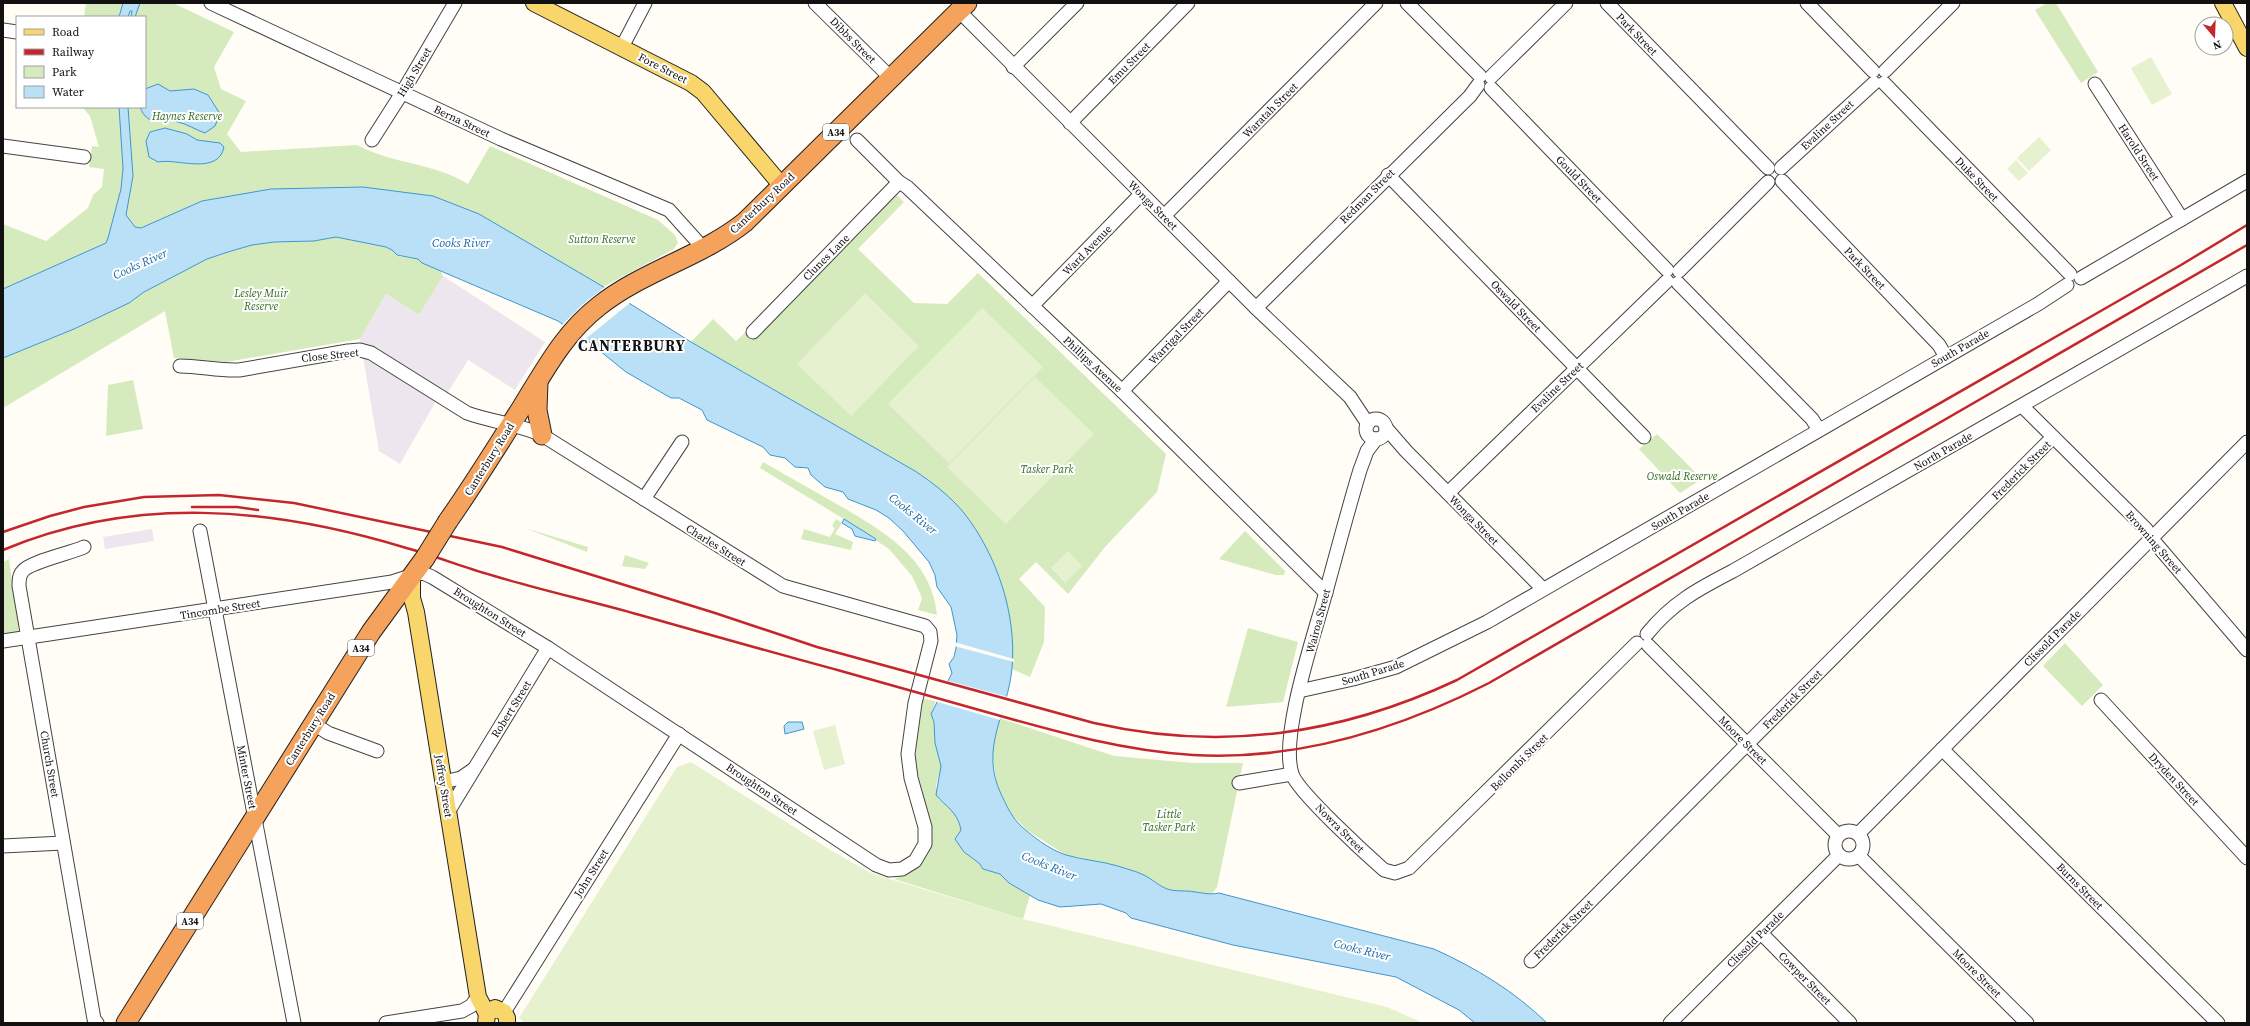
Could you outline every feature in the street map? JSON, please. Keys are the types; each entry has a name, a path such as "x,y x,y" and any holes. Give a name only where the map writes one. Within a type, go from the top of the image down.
{"highway":[{"name":"Canterbury Road","path":"126,1023 387,609 426,558 558,348 590,313 615,294 704,249 727,236 745,222 890,77 963,7"},
{"path":"538,381 537,410 542,435"}],"main road":[{"name":"Fore Street","path":"534,3 691,82 782,186"},
{"path":"2223,3 2247,48"},
{"name":"Jeffrey Street","path":"412,575 412,598 416,612 478,998"},
{"path":"478,998 487,1018 495,1008 506,1017"}],"street":[{"name":"Berna Street","path":"211,3 501,139 669,210 704,249"},
{"name":"High Street","path":"372,140 402,93 454,3"},
{"path":"622,48 645,3"},
{"name":"Dibbs Street","path":"815,3 890,77"},
{"path":"1014,67 1077,3"},
{"name":"Emu Street","path":"1070,123 1188,3"},
{"name":"Waratah Street","path":"1164,216 1376,3"},
{"name":"Gould Street","path":"1408,3 1812,419 1819,430"},
{"name":"Redman Street","path":"1256,308 1388,175 1566,3"},
{"name":"Park Street","path":"1607,3 1775,168"},
{"name":"Duke Street","path":"1807,3 2073,279"},
{"name":"Evaline Street","path":"1775,168 1879,77 1953,3"},
{"name":"Wonga Street","path":"963,7 1014,67 1256,308 1350,396 1361,403 1376,430 1406,451 1543,589"},
{"path":"3,30 16,32"},
{"name":"Harold Street","path":"2095,84 2182,219"},
{"name":"Phillips Avenue","path":"857,140 899,182 907,187 1122,391 1326,593"},
{"path":"3,146 84,157"},
{"path":"1775,168 1784,173 1782,181 1773,184 1768,182 1765,176 1775,168"},
{"name":"Oswald Street","path":"1388,175 1644,437"},
{"name":"Park Street","path":"1782,181 1939,345 1946,357"},
{"name":"South Parade","path":"1299,691 1396,666 1487,622 1946,357 2073,279 2182,219 2247,181"},
{"name":"Clunes Lane","path":"753,332 899,182"},
{"name":"Evaline Street","path":"1448,493 1768,182"},
{"name":"Ward Avenue","path":"1032,306 1141,194"},
{"name":"North Parade","path":"1644,641 1658,620 1690,593 1733,571 2247,276"},
{"name":"Warrigal Street","path":"1122,391 1229,281"},
{"name":"Close Street","path":"180,366 203,366 222,371 239,370 360,350 371,353 467,413 480,418 511,424"},
{"name":"Browning Street","path":"2022,406 2146,529 2151,538 2247,650"},
{"name":"Charles Street","path":"511,424 526,427 542,435 783,586 921,624 928,629 931,636"},
{"name":"Wairoa Street","path":"1292,774 1291,723 1360,470 1376,430"},
{"name":"Frederick Street","path":"1531,961 2053,437"},
{"path":"644,499 672,454 682,442"},
{"name":"Clissold Parade","path":"1858,834 2247,442"},
{"name":"Minter Street","path":"200,531 294,1023"},
{"name":"Church Street","path":"84,547 71,553 28,566 22,571 19,586 94,1019 97,1023"},
{"name":"Broughton Street","path":"412,575 423,573 429,575 548,648 876,865 889,870 902,869 920,856 926,839 911,778 908,754 915,703 931,636"},
{"name":"Tincombe Street","path":"3,641 27,637 39,637 392,582 412,575"},
{"name":"Moore Street","path":"1644,641 1838,836"},
{"name":"Bellombi Street","path":"1396,873 1410,868 1644,641"},
{"name":"Robert Street","path":"448,812 548,648"},
{"name":"Dryden Street","path":"2101,700 2247,858"},
{"path":"314,724 328,733 377,751"},
{"name":"John Street","path":"506,1017 679,734"},
{"name":"Burns Street","path":"1942,749 2218,1023"},
{"name":"Robert Street","path":"443,782 461,778 474,769"},
{"path":"1239,783 1292,774"},
{"name":"Nowra Street","path":"1292,774 1303,791 1384,870 1396,873"},
{"path":"1849,831 1858,834 1862,840 1863,847 1859,856 1847,860 1839,856 1834,846 1838,836 1849,831"},
{"path":"3,846 63,843"},
{"name":"Clissold Parade","path":"1670,1023 1839,856"},
{"name":"Moore Street","path":"1859,856 2027,1023"},
{"name":"Cowper Street","path":"1761,933 1850,1023"},
{"path":"386,1023 462,1011 471,1006 478,998"}],"shaded area":[{"path":"443,276 545,342 515,390 468,360 448,392 436,401 400,464 379,451 360,339 386,294 419,315"},
{"path":"152,529 154,541 105,549 103,537"}],"green space":[{"name":"Sutton Reserve","path":"86,3 173,3 234,32 214,67 221,89 246,101 227,134 241,152 357,145 384,156 428,167 455,177 468,184 490,146 658,220 675,235 678,243 674,249 603,287 479,214 433,196 271,189 202,201 3,289 3,224 46,241 88,208 93,195 102,187 104,169 89,167 92,146 99,147 90,116 83,108 146,108 146,16 84,16"},
{"path":"2047,3 2056,3 2098,72 2081,83 2035,10"},
{"path":"2151,57 2172,94 2152,105 2131,68"},
{"path":"2039,137 2051,150 2029,171 2017,158"},
{"path":"2016,160 2028,173 2019,181 2007,169"},
{"name":"Tasker Park","path":"896,194 904,202 858,249 914,303 947,304 978,273 1166,454 1157,492 1105,547 1068,594 1036,562 1019,579 1045,607 1044,642 1030,677 1012,669 1011,636 1004,593 989,553 964,513 956,504 915,471 691,342 713,319 736,341"},
{"name":"Lesley Muir Reserve","path":"336,237 386,247 392,250 397,256 418,259 422,263 440,270 443,276 419,315 386,294 360,339 226,362 174,358 165,311 3,408 3,358 74,329 129,303 144,292 207,259 252,245 274,242 314,241"},
{"path":"865,293 919,346 851,416 797,364"},
{"path":"982,308 1043,367 949,463 888,404"},
{"path":"1035,377 1094,434 1006,524 947,467"},
{"path":"133,380 143,429 106,436 108,385"},
{"name":"Oswald Reserve","path":"1657,434 1702,479 1680,493 1639,449"},
{"path":"763,462 869,523 901,547 914,561 925,577 933,595 937,615 918,610 922,599 912,576 889,549 852,524 760,468"},
{"path":"836,519 842,523 835,534 853,542 851,550 801,539 804,529 830,537 835,528 832,526"},
{"path":"525,528 588,547 587,552"},
{"path":"1245,531 1285,571 1284,575 1276,575 1219,559"},
{"path":"1068,551 1082,566 1065,583 1051,568"},
{"path":"625,555 649,563 645,569 622,566"},
{"path":"9,559 19,632 3,635 3,562"},
{"path":"1248,628 1298,642 1283,702 1226,707"},
{"path":"2065,643 2103,685 2082,706 2043,666"},
{"path":"923,699 936,701 931,714 934,722 935,743 939,753 941,766 936,786 941,801 952,809 959,822 961,830 955,839 964,852 979,863 983,869 1000,874 1009,883 1030,895 1023,919 894,879 914,868 926,857 931,845 932,832 920,786 915,750 916,733"},
{"name":"Little Tasker Park","path":"999,718 1114,756 1192,763 1243,763 1217,887 1211,895 1168,890 1143,874 1111,864 1066,855 1028,831 1011,814 997,785 992,751"},
{"path":"835,725 845,764 824,770 813,731"},
{"path":"691,762 832,851 869,872 883,877 1023,919 1387,1007 1423,1023 522,1023 523,1021 519,1018 677,767"}],"water":[{"path":"123,3 140,3 135,16 131,16 132,11 130,11 128,16 119,16"},
{"path":"158,84 170,91 194,89 208,95 220,114 215,126 205,133 178,122 156,121 147,118 140,108 146,108 146,89"},
{"name":"Cooks River","path":"119,108 128,108 133,176 126,215 135,227 141,228 202,201 271,189 363,187 433,196 479,214 597,283 691,342 915,471 941,490 964,513 986,547 1002,586 1008,607 1011,627 1013,648 1012,668 1006,700 997,731 993,761 995,777 1001,794 1008,809 1023,828 1040,842 1060,853 1072,857 1112,864 1134,871 1144,875 1167,889 1207,894 1219,893 1434,949 1480,972 1494,981 1534,1011 1547,1023 1475,1023 1459,1010 1396,977 1233,945 1131,918 1126,913 1101,904 1060,907 1038,900 1009,883 1000,874 983,869 979,863 964,852 955,839 961,830 957,819 951,810 936,795 941,766 935,743 934,722 931,714 952,673 949,664 954,657 957,635 951,607 937,587 935,575 929,562 903,531 889,518 876,510 848,499 843,492 825,487 811,475 808,468 795,467 785,458 770,455 763,447 707,420 702,410 679,398 671,398 626,372 589,342 558,321 422,263 418,259 397,255 386,247 336,237 314,241 274,242 252,245 207,259 144,292 129,303 74,329 3,358 3,289 106,243 121,189 123,168"},
{"path":"165,128 187,134 197,140 220,143 224,147 220,156 214,161 196,164 166,161 158,162 149,157 146,141 150,132"},
{"path":"844,519 876,539 875,541 855,536 852,529 842,523"},
{"path":"788,722 802,722 804,729 785,734 784,726"}],"pier":[{"path":"606,286 631,302 583,341 561,326 582,305"},
{"path":"954,642 1014,659 1014,662 954,646"},
{"path":"945,680 1008,697 1000,720 934,701"}],"railway":[{"path":"3,532 50,516 84,507 144,497 219,495 294,503 502,547 715,613 817,647 1094,723 1141,732 1188,736 1234,737 1279,733 1324,725 1369,714 1413,699 1457,680 2181,265 2247,225"},
{"path":"3,550 52,532 102,521 152,514 202,513 253,516 303,523 353,533 547,591 622,610 1069,735 1143,750 1168,753 1232,756 1271,753 1346,739 1383,728 1419,715 1489,683 2247,245"},
{"path":"192,507 237,507 258,510"}],"district":[{"name":"CANTERBURY","path":"632,346"}],"park label":[{"name":"Haynes Reserve","path":"187,116"}]}
